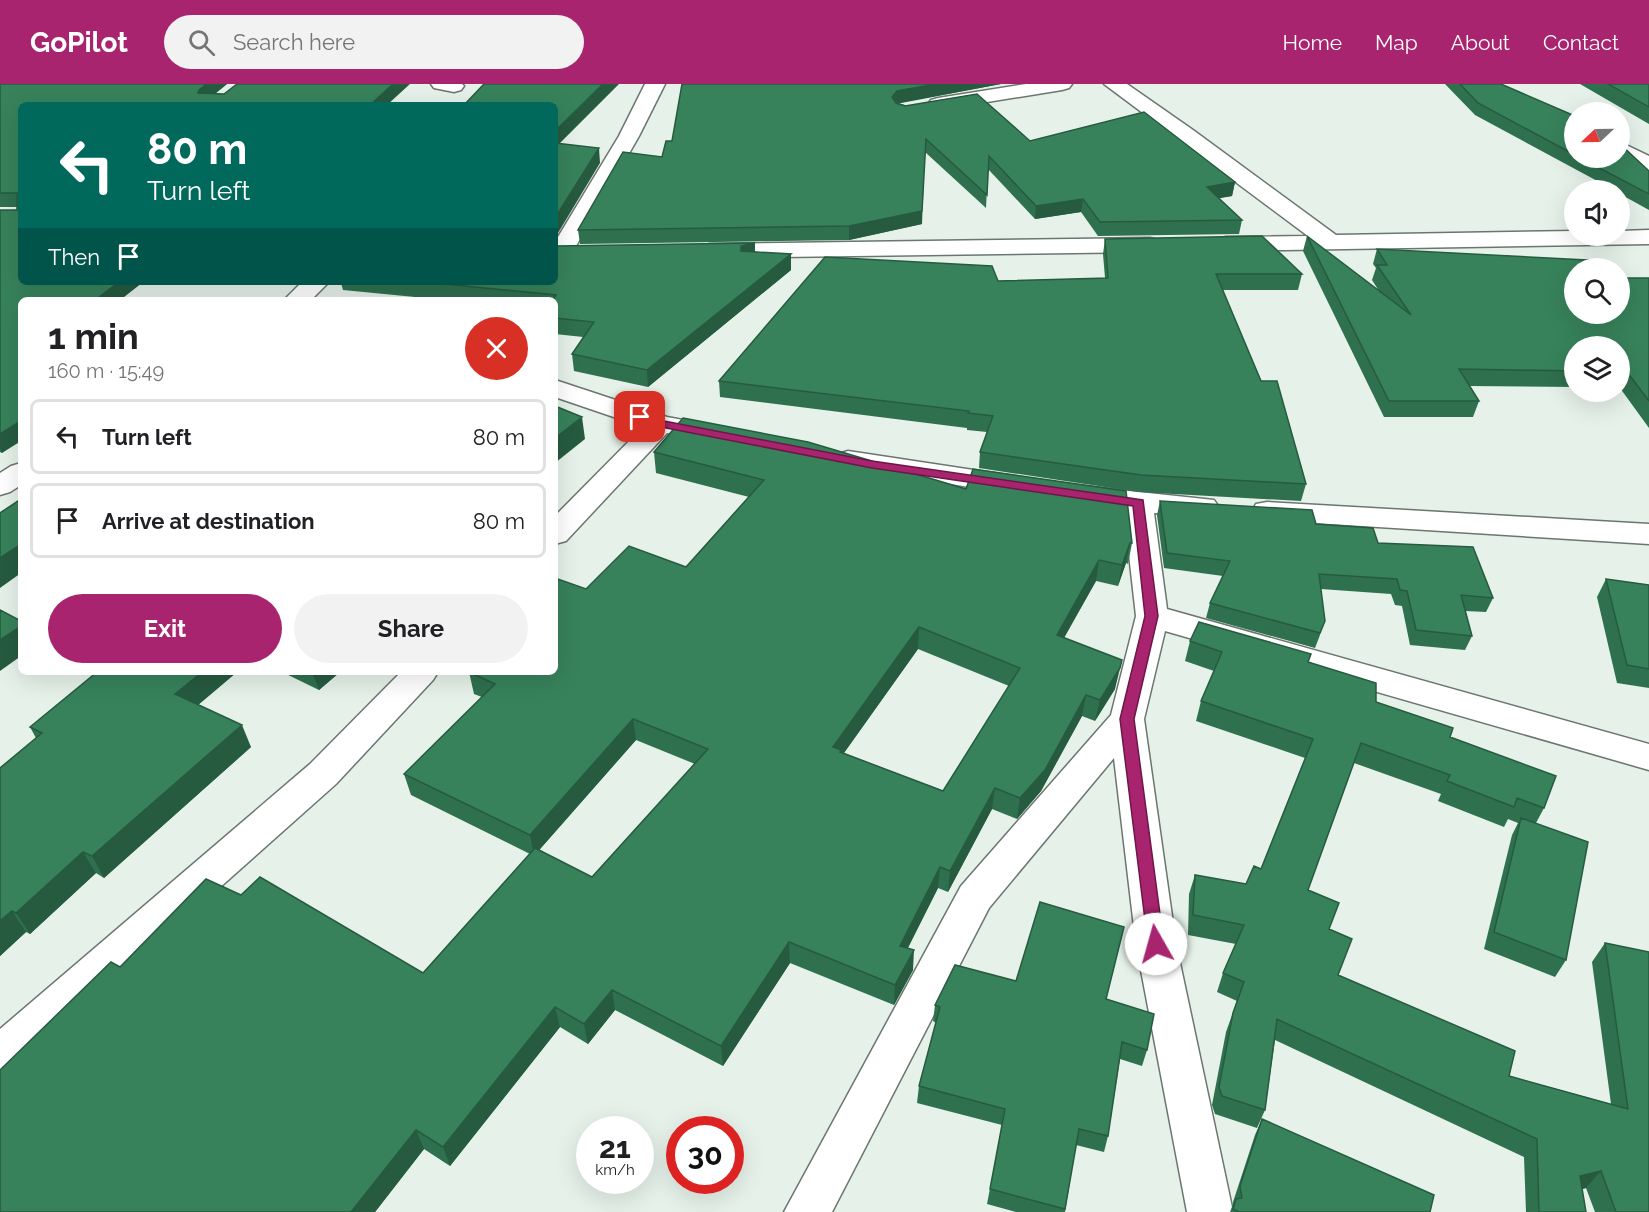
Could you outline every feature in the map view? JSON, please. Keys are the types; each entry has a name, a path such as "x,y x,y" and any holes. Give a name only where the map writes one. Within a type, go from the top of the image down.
{"street":[{"path":"558,253 629,136 655,84"},
{"path":"915,108 1062,84"},
{"path":"1114,84 1186,134 1332,243"},
{"path":"1630,154 1649,165"},
{"path":"1201,244 1649,237"},
{"path":"691,252 1178,245"},
{"path":"558,253 584,253"},
{"path":"300,297 314,285"},
{"path":"558,389 661,424 743,440"},
{"path":"558,531 661,424"},
{"path":"825,455 1138,503 1649,534"},
{"path":"0,486 18,474"},
{"path":"1138,503 1152,616 1127,719 1156,944 1210,1212"},
{"path":"1152,616 1649,758"},
{"path":"0,1056 323,774 418,675"},
{"path":"807,1212 975,897 1127,719"}],"building":[{"path":"0,84 207,84 198,93 224,94 237,84 393,84 373,102 18,102 18,285 115,285 99,297 18,297 18,423 0,434 0,210 17,210 17,193 0,193"},
{"path":"484,84 603,84 558,128 558,102 467,102"},
{"path":"682,84 936,84 897,91 892,97 896,103 905,106 977,94 1030,141 1144,112 1235,182 1207,187 1242,220 1100,222 1083,199 1036,206 989,156 987,195 926,139 922,211 849,226 578,230 623,152 662,157 666,141 672,141"},
{"path":"1460,84 1501,84 1564,111 1564,149 1478,103"},
{"path":"1608,84 1649,84 1649,107"},
{"path":"558,143 599,148 558,213"},
{"path":"1630,153 1649,171 1649,194 1630,184 1630,180 1622,180 1599,168 1630,168"},
{"path":"1262,236 1302,274 1216,274 1261,381 1277,381 1306,484 1141,475 980,452 993,416 968,413 969,411 719,381 825,257 992,266 998,281 1108,278 1105,239"},
{"path":"1307,236 1411,315 1377,265 1387,265 1377,249 1564,259 1564,324 1630,324 1630,278 1649,278 1649,401 1630,376 1630,336 1564,336 1564,371 1459,369 1479,401 1389,401"},
{"path":"755,243 741,246 741,251 791,254 647,370 572,354 594,322 558,318 558,297 555,297 556,295 455,285 558,285 558,246"},
{"path":"558,407 582,417 558,436"},
{"path":"683,418 808,442 966,489 973,469 1126,491 1132,543 1130,543 1122,565 1099,560 1057,635 1122,660 1120,668 1100,700 1086,695 1045,770 1020,798 995,788 950,871 940,867 900,946 914,950 895,985 789,942 721,1046 612,990 584,1024 555,1007 443,1147 416,1130 351,1212 0,1212 0,1070 111,962 120,967 206,879 241,895 260,877 423,973 535,848 592,877 708,749 633,719 530,835 404,774 495,684 476,675 558,675 558,579 586,589 629,546 686,567 764,480 654,452","holes":["919,627 1020,668 943,791 840,752 841,750 833,747"]},
{"path":"18,501 18,546 0,558 0,513"},
{"path":"1160,501 1312,510 1316,524 1373,528 1378,543 1473,547 1493,598 1461,595 1472,636 1416,630 1407,591 1400,590 1397,579 1319,574 1325,621 1320,633 1210,603 1230,561 1167,553"},
{"path":"1606,579 1649,585 1649,669 1627,665"},
{"path":"0,610 18,619 18,628 0,640"},
{"path":"1199,622 1311,654 1308,662 1376,683 1376,702 1453,728 1450,737 1556,776 1544,808 1517,798 1514,807 1447,781 1450,775 1361,743 1308,890 1339,903 1329,929 1352,939 1338,975 1515,1051 1509,1076 1628,1109 1605,943 1649,952 1649,1212 1616,1212 1601,1171 1580,1176 1586,1212 1539,1212 1537,1139 1277,1019 1265,1110 1222,1096 1219,1087 1233,1013 1244,982 1223,973 1244,925 1193,915 1195,875 1246,884 1254,866 1261,869 1313,739 1201,701 1222,652 1190,641"},
{"path":"93,675 198,675 175,694 242,725 92,856 83,852 16,913 12,911 0,921 0,768 42,733 30,727"},
{"path":"1521,818 1588,842 1566,960 1494,932"},
{"path":"1040,902 1124,927 1106,999 1154,1014 1147,1050 1122,1042 1108,1136 1079,1129 1065,1209 990,1189 1005,1109 919,1086 940,1007 935,1005 955,965 1016,981"},
{"path":"1262,1119 1434,1195 1430,1212 1239,1212 1233,1209 1236,1199 1242,1198 1240,1186"}],"route":[{"path":"640,417 661,424 872,464 1138,503 1152,616 1127,719 1156,944"}]}
